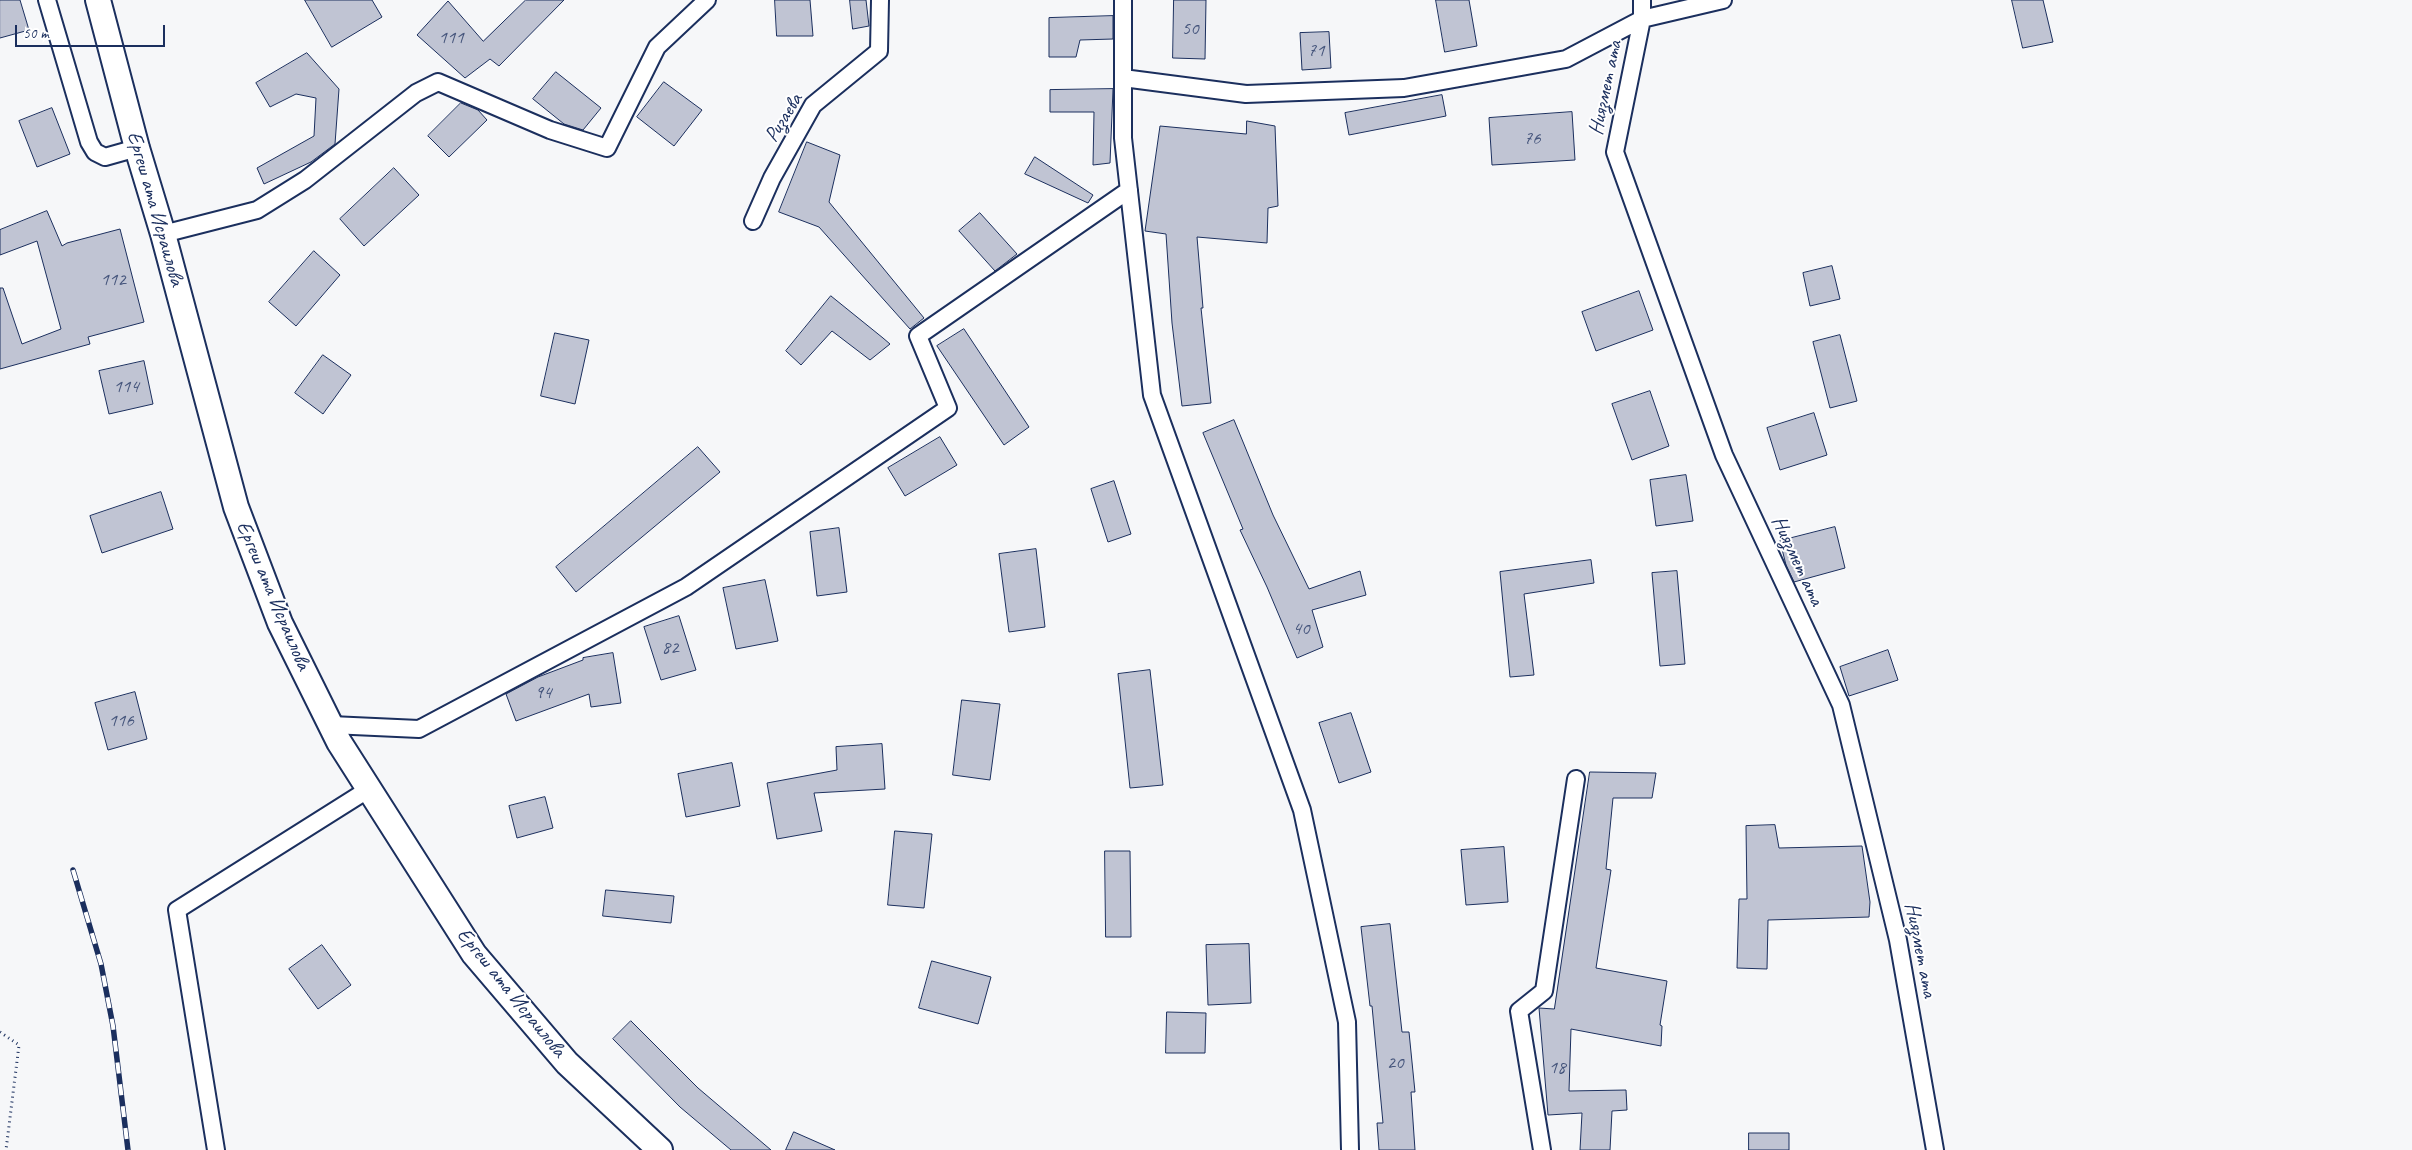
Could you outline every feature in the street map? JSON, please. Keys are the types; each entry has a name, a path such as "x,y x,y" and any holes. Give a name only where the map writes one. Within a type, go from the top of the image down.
{"main road":[{"name":"Ергеш ата Исраилова","path":"98,0 236,507 280,623 331,726 474,954 567,1064 660,1150"}],"street":[{"path":"46,0 89,142 95,152 105,157 137,148"},
{"path":"163,234 257,210 306,180 416,93 438,82 550,130 608,148 657,47 707,0"},
{"name":"Ризаева","path":"754,221 772,178 813,105 879,51 880,0"},
{"path":"1123,0 1123,138 1152,395 1302,810 1347,1022 1350,1150"},
{"name":"Ниязмет ата","path":"1642,0 1642,19 1615,152 1724,455 1841,704 1898,940 1934,1150"},
{"path":"1123,78 1246,94 1404,88 1566,59 1642,19 1723,0"},
{"path":"331,726 419,729 686,587 782,523 948,408 918,336 1129,190"},
{"path":"1542,1150 1519,1011 1544,991 1576,780"},
{"path":"216,1150 177,910 369,789"}],"path":[{"path":"0,1032 19,1045 6,1150"}],"building":[{"path":"0,0 20,0 29,30 0,38"},
{"path":"305,0 372,0 382,17 332,47"},
{"path":"526,0 564,0 499,66 490,59 465,78 417,35 448,1 483,41"},
{"path":"775,0 810,0 813,36 777,36"},
{"path":"850,0 866,0 869,26 853,29"},
{"path":"1174,0 1206,0 1205,59 1173,58"},
{"path":"1436,0 1469,0 1477,46 1445,52"},
{"path":"2012,0 2043,0 2053,42 2023,48"},
{"path":"1113,16 1113,39 1080,40 1076,57 1049,57 1049,18"},
{"path":"1329,32 1331,68 1302,70 1300,33"},
{"path":"307,53 339,89 335,144 311,162 264,184 257,168 314,136 316,98 296,94 270,107 256,83"},
{"path":"556,72 601,108 583,130 564,124 533,99"},
{"path":"664,82 702,110 674,146 637,117"},
{"path":"1113,89 1110,163 1093,165 1094,112 1050,112 1050,90"},
{"path":"1442,95 1446,116 1349,135 1345,113"},
{"path":"461,103 478,110 487,120 449,157 428,136"},
{"path":"52,108 70,154 37,167 19,121"},
{"path":"1572,112 1575,160 1492,165 1489,118"},
{"path":"1247,121 1275,126 1278,206 1268,208 1267,243 1197,237 1203,308 1201,308 1211,403 1182,406 1172,323 1166,234 1145,231 1160,126 1246,134"},
{"path":"807,142 840,155 829,202 924,318 910,329 819,227 779,212"},
{"path":"1035,157 1093,195 1088,203 1025,174"},
{"path":"394,168 419,195 364,246 340,219"},
{"path":"47,211 62,246 120,229 144,322 88,337 90,344 0,369 0,288 3,288 22,344 61,329 37,241 0,255 0,230"},
{"path":"980,213 1017,254 995,271 959,231"},
{"path":"314,251 340,275 296,326 269,302"},
{"path":"1832,266 1840,299 1810,306 1803,273"},
{"path":"1639,291 1653,330 1596,351 1582,312"},
{"path":"831,296 890,344 870,360 832,331 801,365 786,351"},
{"path":"964,329 1029,427 1004,445 937,346"},
{"path":"555,333 589,340 575,404 541,396"},
{"path":"1840,335 1857,401 1830,408 1813,342"},
{"path":"323,355 351,375 323,414 295,393"},
{"path":"144,361 153,404 109,414 99,371"},
{"path":"1650,391 1669,446 1632,460 1612,404"},
{"path":"1814,413 1827,455 1780,470 1767,428"},
{"path":"1234,420 1273,515 1309,589 1360,571 1366,595 1312,610 1323,647 1297,658 1240,530 1243,529 1203,433"},
{"path":"940,437 957,465 905,496 888,468"},
{"path":"698,447 720,472 576,592 556,567"},
{"path":"1686,475 1693,521 1656,526 1650,480"},
{"path":"1114,481 1131,534 1108,542 1091,489"},
{"path":"161,492 173,529 102,553 90,516"},
{"path":"1835,527 1845,568 1794,582 1786,565 1780,541"},
{"path":"839,528 847,592 817,596 810,532"},
{"path":"1036,549 1045,627 1009,632 999,554"},
{"path":"1591,560 1594,583 1524,594 1534,675 1510,677 1500,572"},
{"path":"1677,571 1685,664 1660,666 1652,573"},
{"path":"765,580 778,641 736,649 723,588"},
{"path":"679,616 696,670 661,680 644,627"},
{"path":"1888,650 1898,680 1849,696 1840,667"},
{"path":"613,653 621,703 591,707 589,694 516,721 506,694 538,677 583,660 583,658"},
{"path":"1150,670 1163,785 1130,788 1118,674"},
{"path":"135,692 147,739 108,750 95,703"},
{"path":"962,700 1000,704 990,780 953,775"},
{"path":"1351,713 1371,772 1339,783 1319,723"},
{"path":"882,744 885,789 814,793 822,831 777,839 767,783 837,770 836,747"},
{"path":"732,763 740,806 686,817 678,774"},
{"path":"1590,772 1656,773 1652,798 1613,798 1606,869 1611,870 1596,968 1667,981 1660,1025 1662,1026 1661,1046 1571,1029 1569,1091 1626,1090 1627,1110 1612,1111 1610,1150 1580,1150 1582,1113 1548,1115 1539,1008 1554,1009"},
{"path":"545,797 553,828 517,838 509,806"},
{"path":"1775,825 1779,848 1862,846 1870,902 1869,917 1768,920 1767,969 1737,968 1739,899 1747,899 1746,826"},
{"path":"895,831 932,834 924,908 888,905"},
{"path":"1504,847 1508,902 1466,905 1461,850"},
{"path":"1105,851 1130,851 1131,937 1106,937"},
{"path":"606,890 674,896 671,923 603,916"},
{"path":"1390,924 1402,1032 1409,1032 1415,1092 1411,1092 1415,1150 1379,1150 1377,1123 1383,1123 1372,1006 1370,1006 1361,927"},
{"path":"1249,944 1251,1003 1208,1005 1206,945"},
{"path":"322,945 351,985 318,1009 289,969"},
{"path":"932,961 991,977 978,1024 919,1008"},
{"path":"1167,1012 1206,1013 1205,1053 1166,1053"},
{"path":"631,1021 698,1088 771,1150 731,1150 680,1107 613,1039"},
{"path":"794,1132 835,1150 786,1150"},
{"path":"1749,1133 1789,1133 1789,1150 1749,1150"}],"railway":[{"path":"73,870 101,964 113,1026 128,1150"}]}
